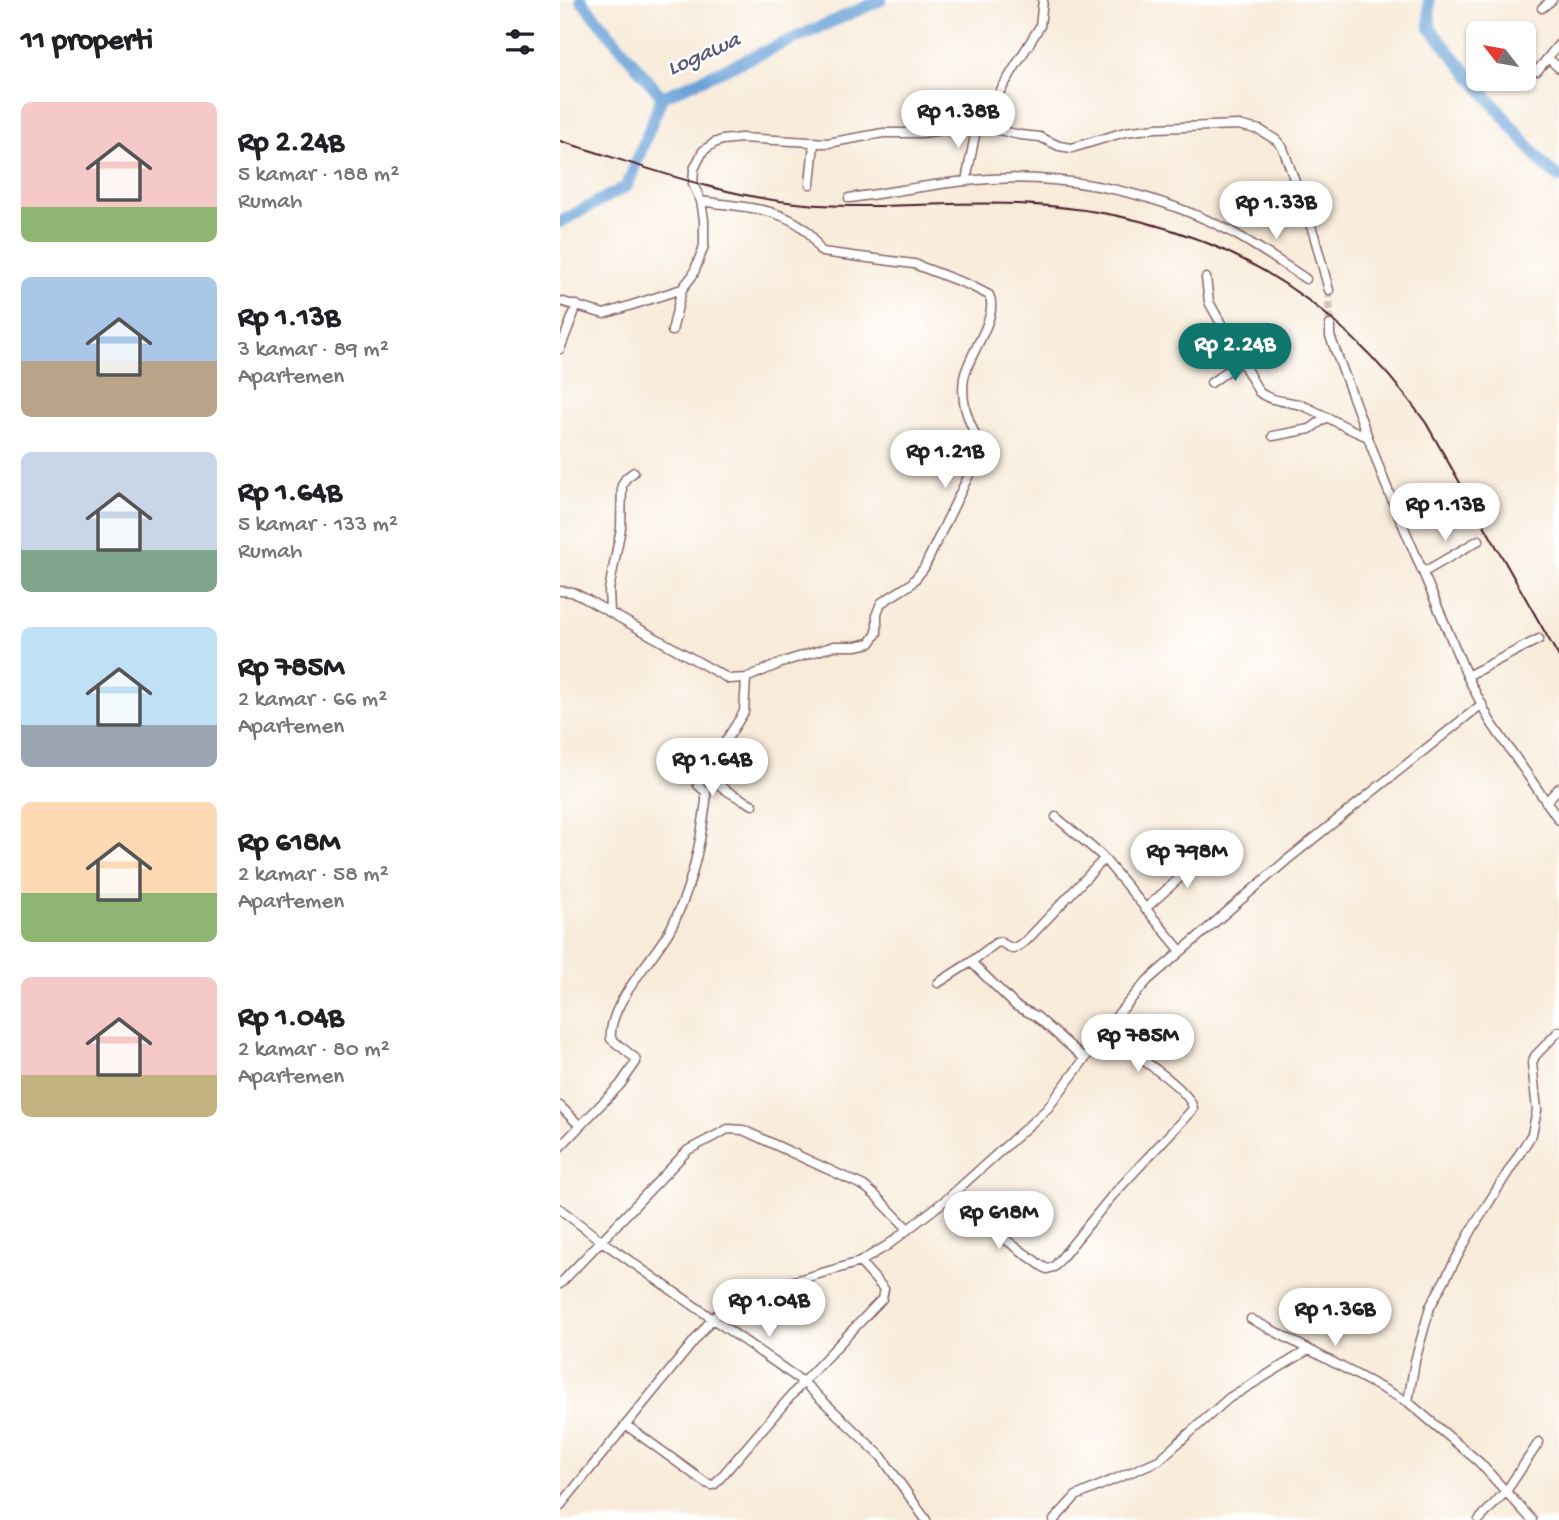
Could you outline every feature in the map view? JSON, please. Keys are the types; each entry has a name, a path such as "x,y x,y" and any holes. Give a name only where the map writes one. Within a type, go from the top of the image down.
{"street":[{"path":"966,181 981,125 1040,26 1043,0"},
{"path":"1542,8 1552,0"},
{"path":"1537,71 1559,44"},
{"path":"1548,58 1559,68"},
{"path":"672,331 682,289 693,275 704,246 705,230 701,201 693,184 694,169 703,151 713,143 741,138 838,142 883,133 922,133 981,125 1040,137 1059,146 1072,148 1108,136 1156,128 1238,125 1260,130 1283,148 1314,235 1329,290"},
{"path":"810,184 814,143"},
{"path":"849,198 966,181 1037,179 1102,188 1161,203 1227,230 1306,278"},
{"path":"560,591 578,594 722,676 734,679 746,678 822,649 870,643 877,633 877,613 881,603 911,584 924,568 980,450 965,412 964,376 986,325 992,302 987,293 914,264 822,252 808,231 783,216 701,201"},
{"path":"1206,278 1209,302 1256,389 1263,396 1304,406 1366,436"},
{"path":"560,301 575,310 610,313 682,289"},
{"path":"560,349 575,310"},
{"path":"1329,325 1330,336 1366,436 1467,676 1490,721 1559,820"},
{"path":"1211,383 1241,361"},
{"path":"1273,436 1310,429 1328,417"},
{"path":"610,612 609,590 621,528 622,485 628,475 634,472"},
{"path":"1424,572 1479,540"},
{"path":"1467,676 1539,639"},
{"path":"560,1147 620,1085 636,1062 635,1058 611,1039 611,1032 625,995 672,926 686,891 706,801 706,792 698,785 744,712 746,678"},
{"path":"560,1506 712,1319 736,1298 860,1262 948,1198 1047,1109 1142,986 1287,860 1482,704"},
{"path":"711,764 711,774 716,782 753,805"},
{"path":"1546,802 1559,788"},
{"path":"1056,817 1104,859 1181,951"},
{"path":"1146,909 1184,874 1212,853"},
{"path":"938,983 996,943 1000,942 1013,949 1026,941 1104,859"},
{"path":"971,962 1016,1006 1036,1016 1085,1059"},
{"path":"1408,1402 1427,1313 1474,1226 1530,1140 1537,1110 1533,1060 1559,1031"},
{"path":"948,1198 1042,1266 1047,1269 1054,1266 1111,1197 1193,1109 1192,1100 1173,1083 1103,1034"},
{"path":"560,1106 580,1126"},
{"path":"560,1284 688,1150 728,1129 736,1128 864,1186 908,1229"},
{"path":"560,1209 803,1382 881,1456 926,1520"},
{"path":"626,1425 712,1485 884,1296 884,1289 860,1262"},
{"path":"1251,1319 1408,1402 1479,1462 1532,1520"},
{"path":"1054,1520 1076,1496 1159,1460 1229,1398 1308,1350"},
{"path":"1479,1520 1507,1490 1539,1443"}],"waterway":[{"path":"581,0 662,97"},
{"name":"Logawa","path":"560,222 627,186 662,97 881,0"},
{"name":"Logawa","path":"1429,0 1430,28 1545,166 1559,177"}],"tunnel":[{"path":"1329,290 1330,325"}],"railway":[{"path":"560,141 682,179 743,195 775,200 833,206 1018,204 1081,210 1141,221 1197,239 1249,263 1298,293 1344,330 1387,373 1426,423 1559,657"}]}
